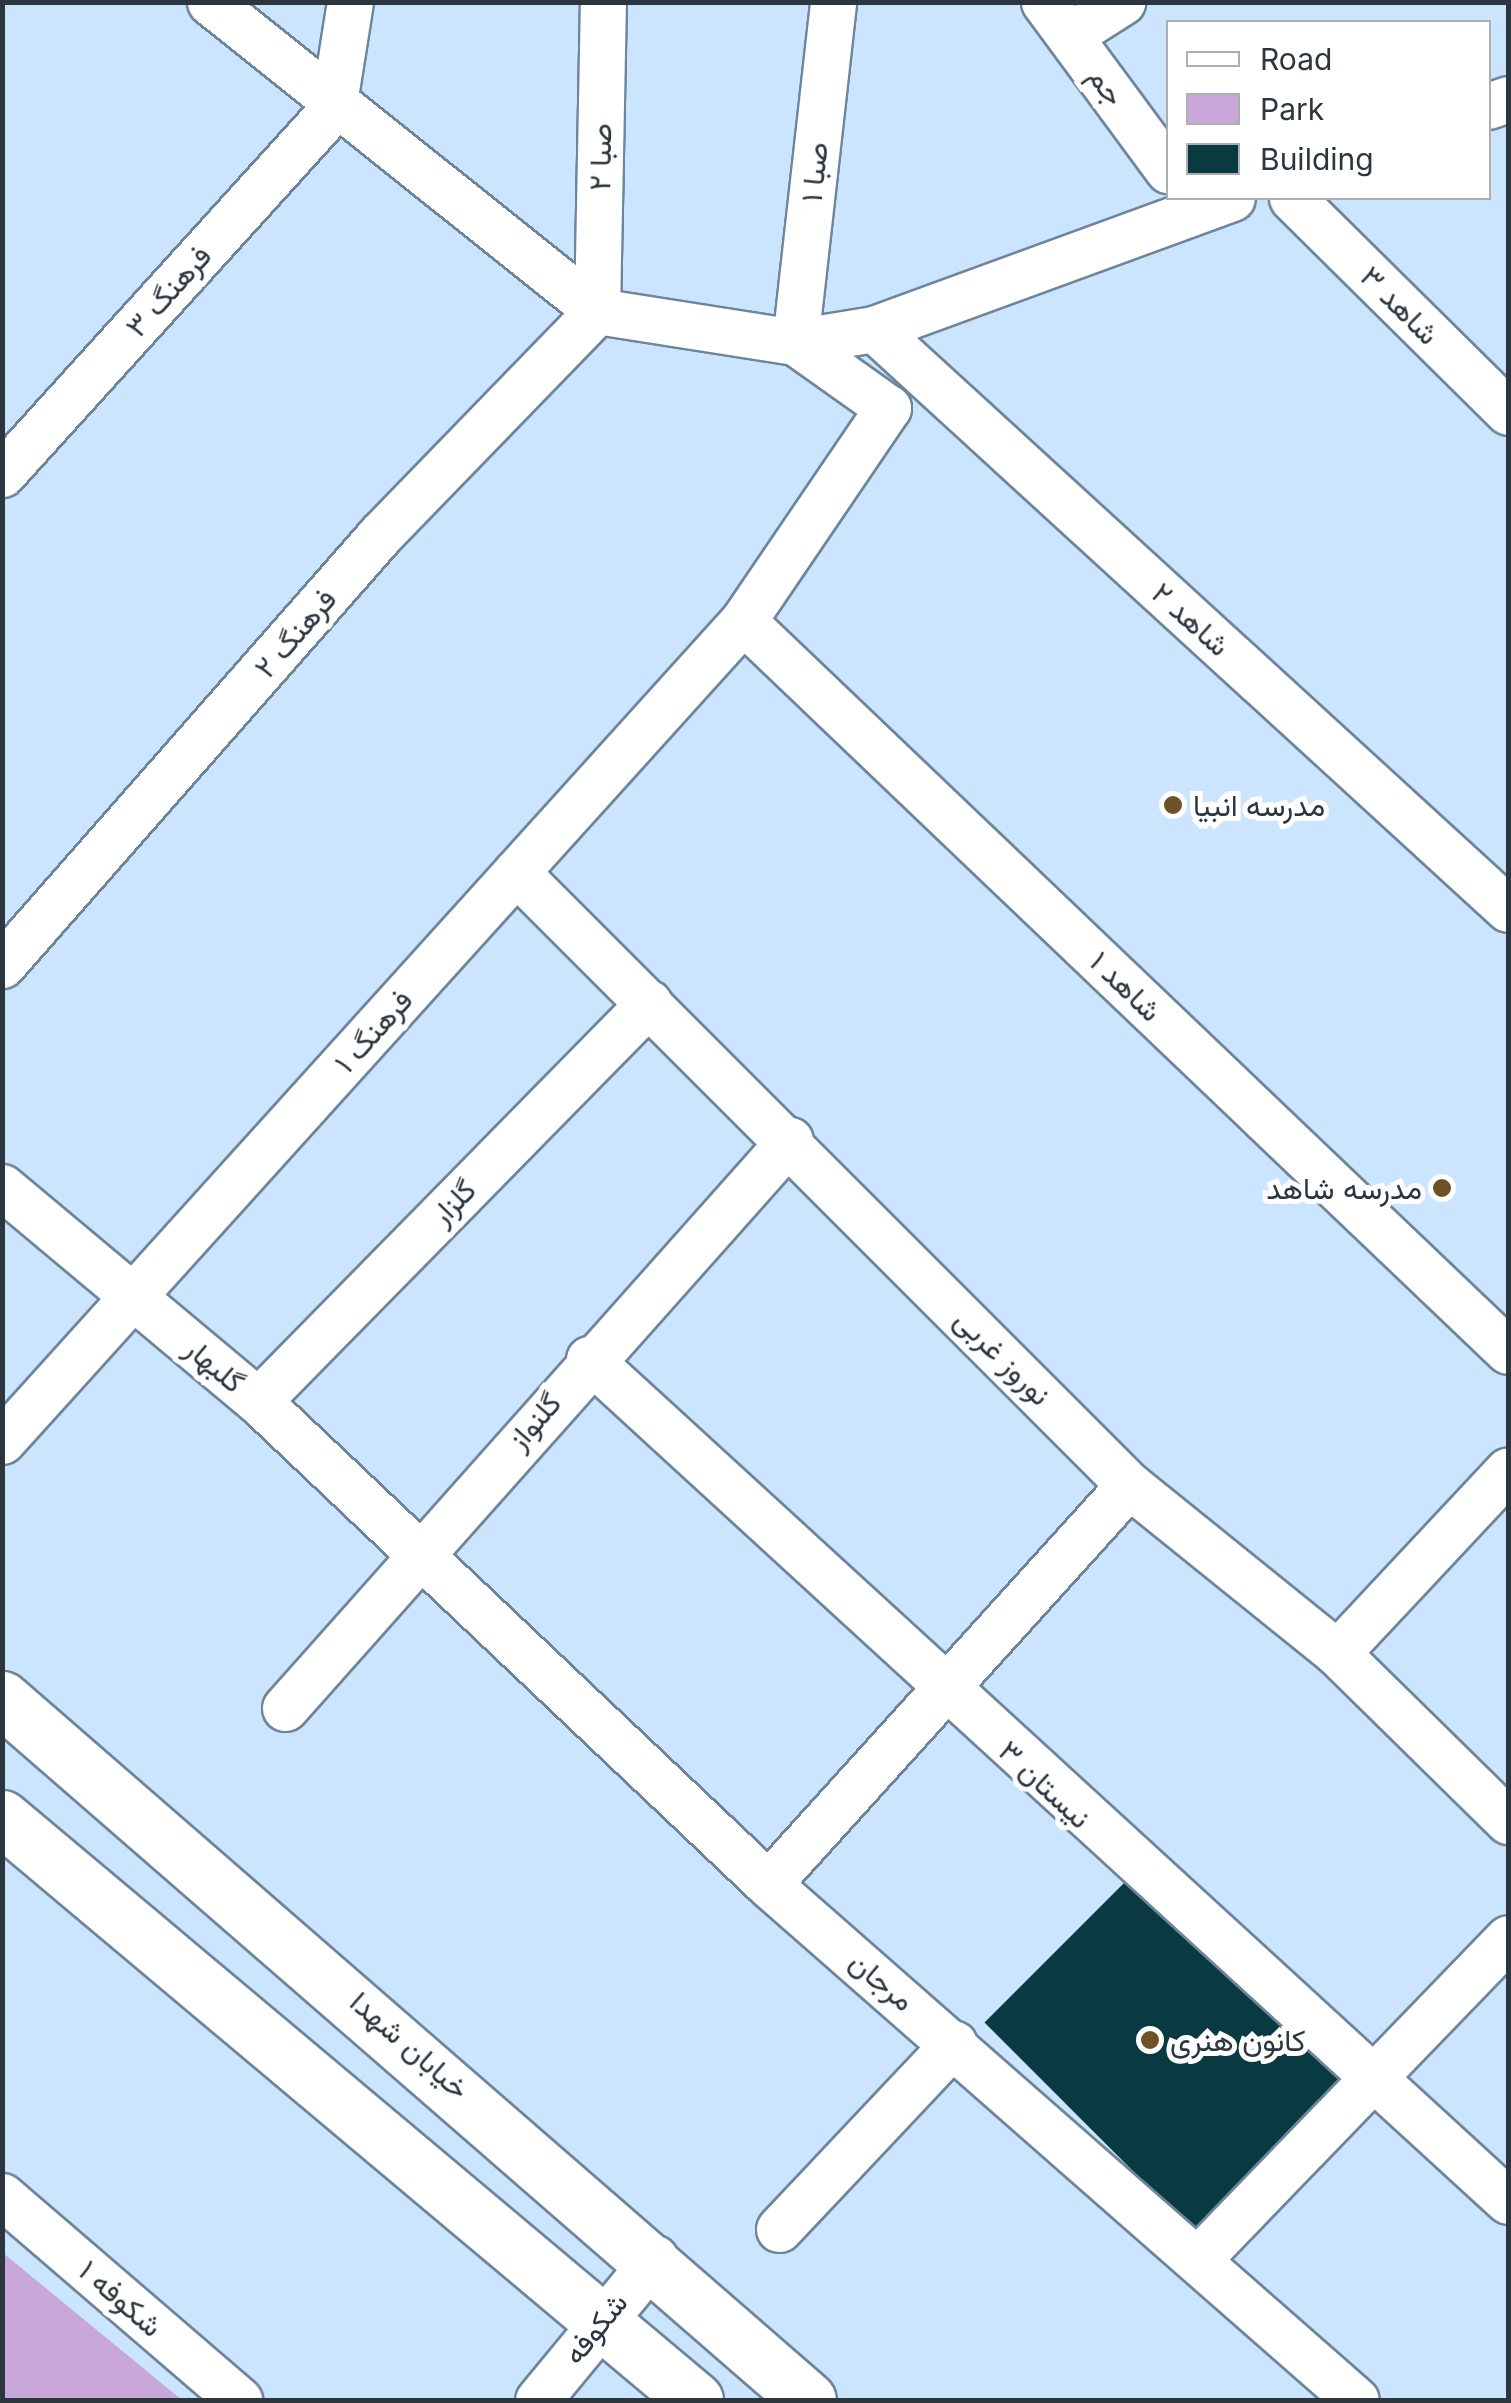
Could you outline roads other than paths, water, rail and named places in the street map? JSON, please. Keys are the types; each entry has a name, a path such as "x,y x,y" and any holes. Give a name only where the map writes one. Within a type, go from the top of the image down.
{"main road":[{"name":"خیابان شهدا","path":"2,1699 655,2258 808,2400"},
{"path":"2,1818 695,2400"}],"street":[{"path":"210,2 333,109 597,311 794,342 874,330 1180,200"},
{"path":"333,109 350,2"},
{"name":"صبا ۲","path":"597,311 603,2"},
{"name":"صبا ۱","path":"794,342 833,2"},
{"path":"1057,19 1122,2"},
{"name":"جم","path":"1057,19 1166,155"},
{"name":"فرهنگ ۳","path":"2,474 333,109"},
{"name":"شاهد ۳","path":"1294,200 1508,412"},
{"name":"فرهنگ ۲","path":"2,964 380,536 597,311"},
{"name":"شاهد ۲","path":"874,330 1508,909"},
{"name":"فرهنگ ۱","path":"2,1440 743,620 888,408 794,342"},
{"name":"شاهد ۱","path":"743,620 1508,1350"},
{"name":"نوروز غربی","path":"516,872 790,1140 1129,1484 1337,1653 1508,1821"},
{"name":"گلزار","path":"258,1401 648,1003"},
{"name":"گلنواز","path":"285,1708 589,1360 790,1140"},
{"name":"گلبهار","path":"2,1187 258,1401 420,1551"},
{"name":"نیستان ۳","path":"589,1360 1369,2082 1508,2201"},
{"path":"1337,1653 1508,1470"},
{"path":"768,1884 938,1686 1129,1484"},
{"name":"مرجان","path":"420,1551 768,1884 954,2042 1356,2400"},
{"path":"1200,2258 1508,1938"},
{"path":"780,2229 954,2042"},
{"name":"شکوفه ۱","path":"2,2196 238,2400"},
{"name":"شکوفه","path":"538,2400 598,2318 655,2258"}],"place":[{"name":"مدرسه انبیا","path":"1173,805"},
{"name":"مدرسه شاهد","path":"1442,1188"},
{"name":"کانون هنری","path":"1150,2040"}]}
